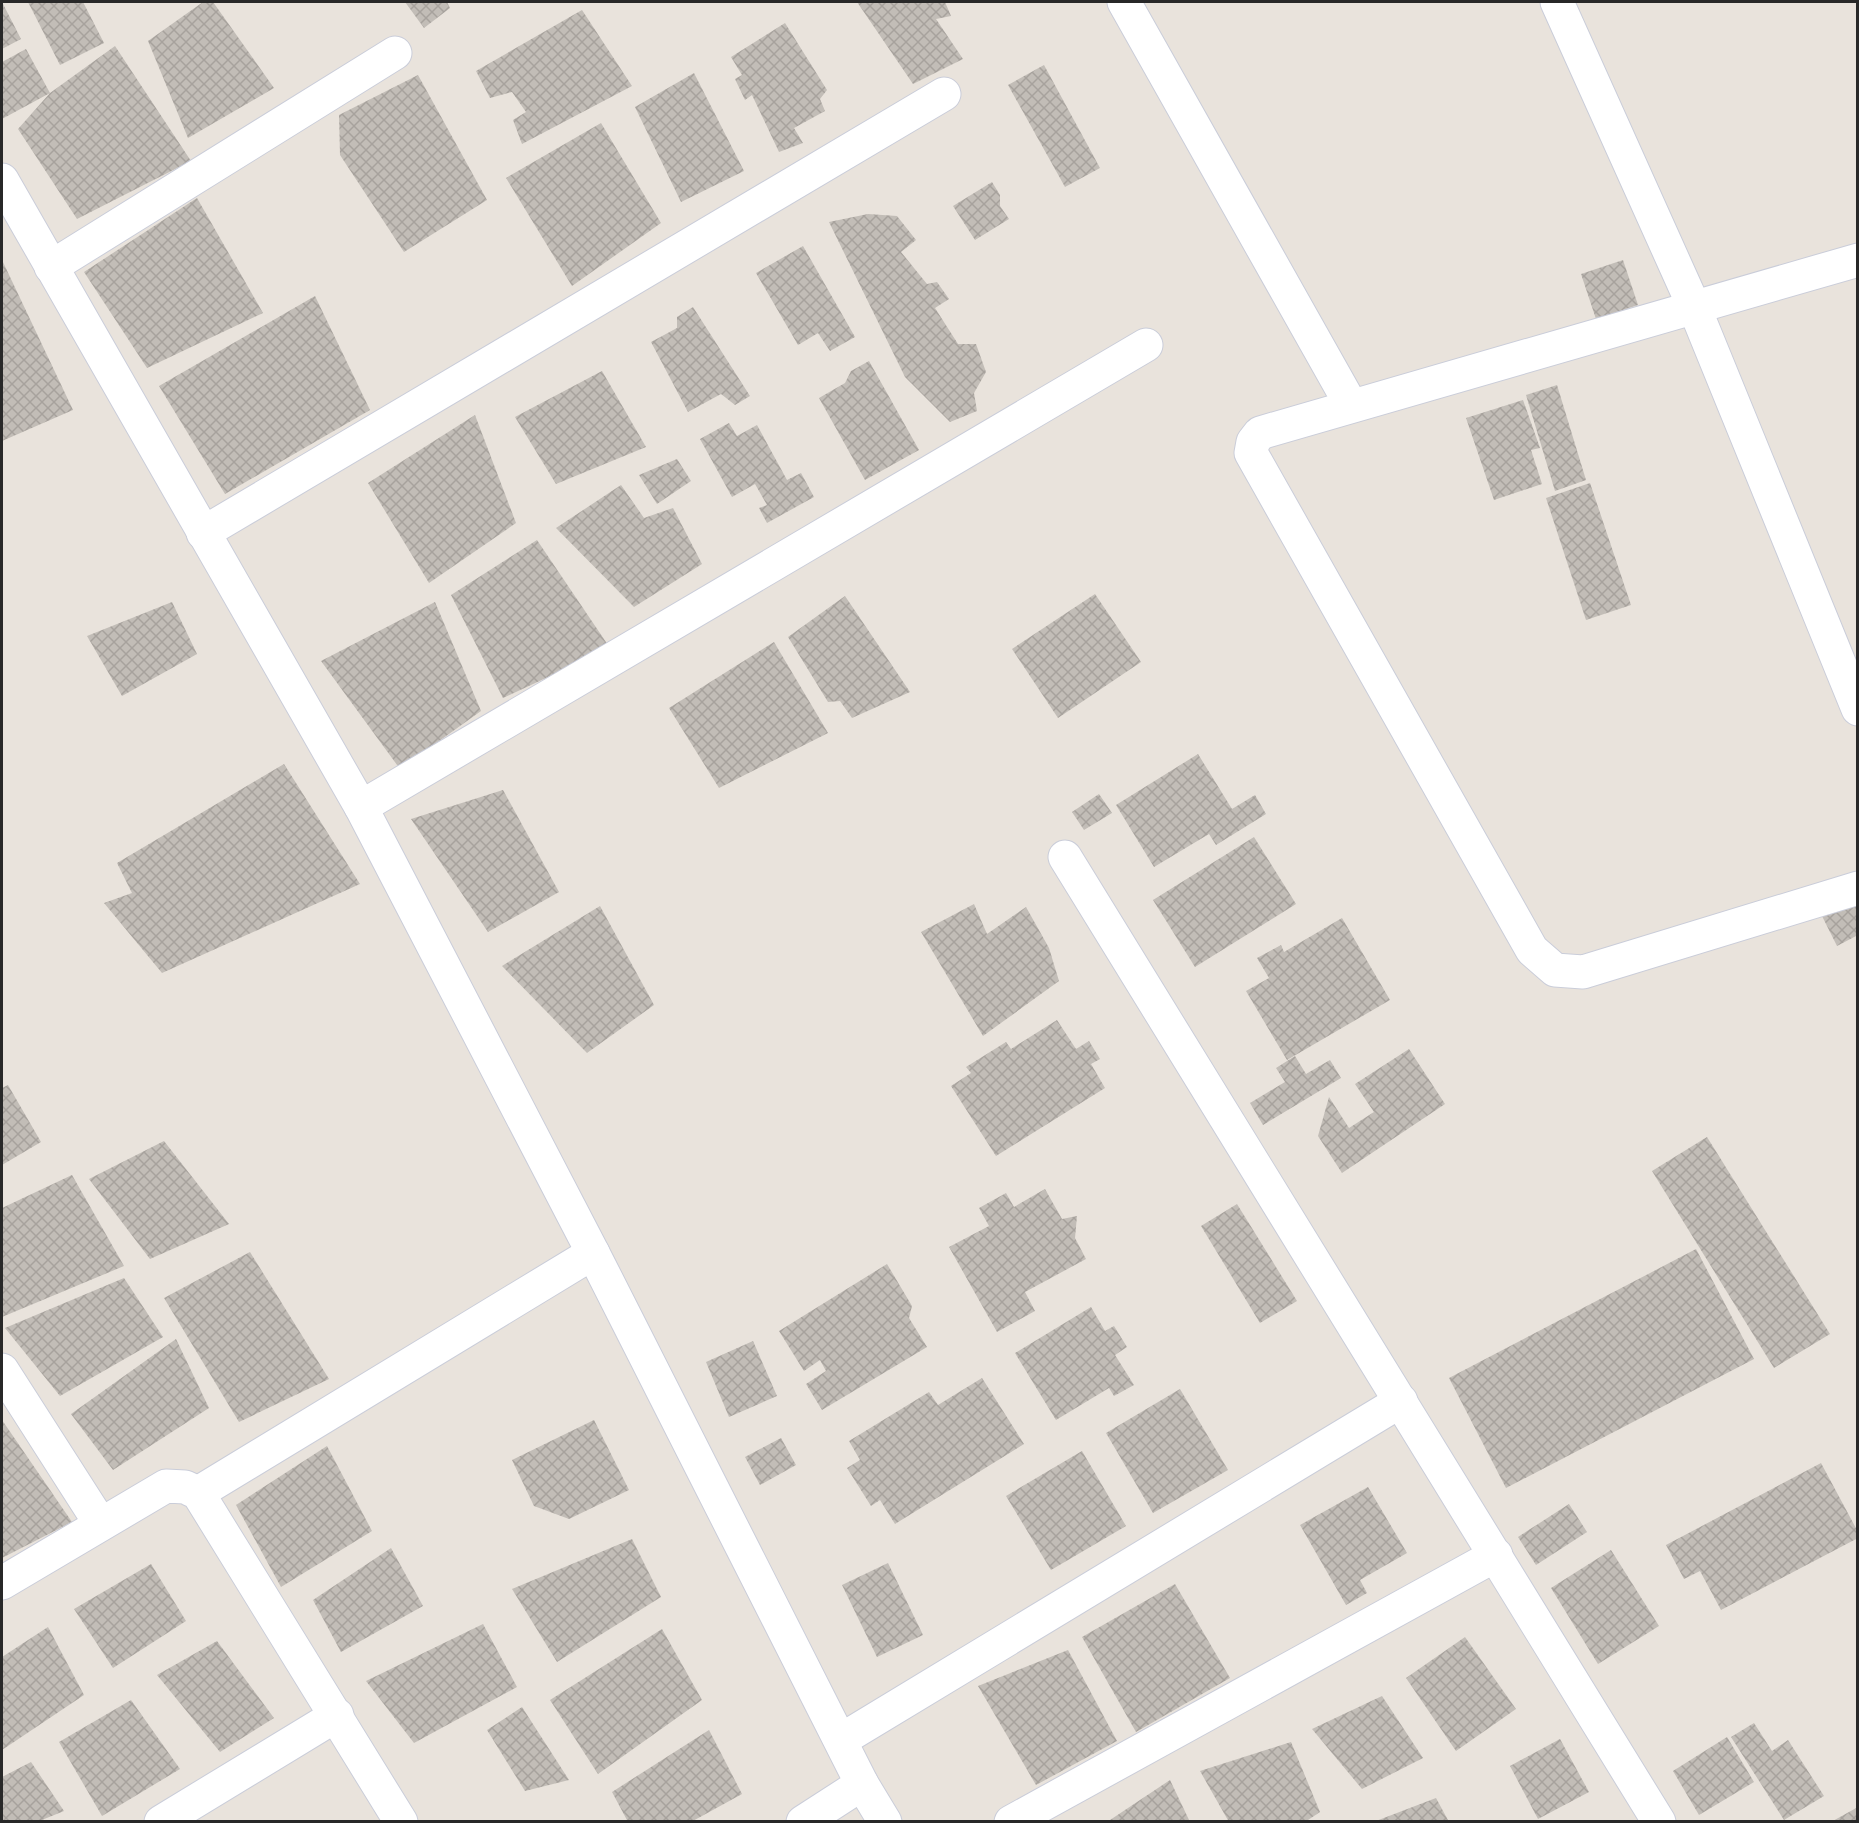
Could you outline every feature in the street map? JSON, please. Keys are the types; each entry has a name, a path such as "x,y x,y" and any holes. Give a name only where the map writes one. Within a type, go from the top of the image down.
{"street":[{"path":"1124,2 1351,405"},
{"path":"1557,2 1695,309 1857,709"},
{"path":"51,267 395,52"},
{"path":"203,533 945,94"},
{"path":"2,180 361,807 593,1252 862,1784 885,1821"},
{"path":"1857,260 1695,309 1351,405 1260,434 1253,442 1251,453 1532,950 1555,970 1584,972 1857,888"},
{"path":"361,807 1146,345"},
{"path":"1065,857 1659,1821"},
{"path":"198,1494 593,1252"},
{"path":"2,1370 100,1523"},
{"path":"841,1740 1401,1401"},
{"path":"2,1583 166,1486 185,1487 198,1494 338,1715 401,1821"},
{"path":"1011,1821 1496,1555"},
{"path":"161,1821 338,1715"},
{"path":"803,1821 862,1784"}],"building":[{"path":"2,2 21,39 2,49"},
{"path":"28,2 83,2 104,43 60,65"},
{"path":"203,2 213,2 274,88 188,138 148,41"},
{"path":"405,2 447,2 450,8 424,28"},
{"path":"857,2 945,2 951,16 936,19 963,59 913,84"},
{"path":"582,10 632,86 522,144 513,120 526,112 512,92 490,98 476,71"},
{"path":"785,23 827,90 820,99 825,111 794,128 803,143 779,152 752,95 745,100 735,79 742,75 731,57"},
{"path":"115,46 191,161 77,219 18,129 50,93"},
{"path":"26,49 50,93 2,119 2,62"},
{"path":"1044,65 1100,168 1065,187 1008,85"},
{"path":"694,73 744,171 681,202 635,107"},
{"path":"418,75 487,200 404,252 340,155 339,115"},
{"path":"601,123 661,223 572,286 506,178"},
{"path":"992,182 1000,195 1000,206 1009,219 975,240 953,206"},
{"path":"197,198 263,313 147,368 84,272"},
{"path":"868,214 897,216 916,240 901,252 927,284 937,282 949,299 935,308 958,344 976,344 986,372 974,393 977,411 950,422 905,377 829,222"},
{"path":"803,246 855,337 830,351 818,333 798,345 756,273"},
{"path":"2,260 73,410 2,441"},
{"path":"1623,260 1638,305 1596,319 1581,274"},
{"path":"315,296 370,410 225,494 159,386"},
{"path":"693,307 750,396 735,405 721,394 688,412 651,342 677,328 677,317"},
{"path":"869,361 919,450 865,480 819,398 845,383 851,371"},
{"path":"602,371 646,447 556,484 515,417"},
{"path":"1557,385 1586,480 1555,491 1526,395"},
{"path":"1523,400 1540,448 1531,450 1542,484 1494,500 1466,418"},
{"path":"475,415 516,523 429,583 368,483"},
{"path":"729,423 737,436 757,425 787,480 801,473 814,497 767,523 759,508 767,505 755,484 732,497 700,439"},
{"path":"677,459 691,481 657,504 639,475"},
{"path":"1590,483 1631,605 1586,620 1546,498"},
{"path":"621,485 644,518 673,508 702,564 634,607 556,528"},
{"path":"537,540 610,648 503,698 451,595"},
{"path":"1095,594 1141,662 1058,718 1012,649"},
{"path":"845,596 910,692 852,718 840,701 828,702 788,637"},
{"path":"172,602 197,654 122,696 87,636"},
{"path":"435,602 481,711 400,769 321,661"},
{"path":"774,642 828,733 719,788 669,708"},
{"path":"1198,754 1232,809 1255,795 1266,814 1216,845 1209,834 1154,867 1116,805"},
{"path":"284,764 360,884 162,973 104,903 132,893 117,863"},
{"path":"503,790 559,892 488,932 411,819"},
{"path":"1099,794 1112,813 1084,830 1072,812"},
{"path":"1254,837 1296,904 1195,967 1153,900"},
{"path":"1854,900 1858,907 1858,935 1837,946 1822,916"},
{"path":"974,904 987,934 1026,907 1049,948 1059,981 983,1036 921,932"},
{"path":"600,906 654,1005 587,1053 502,966"},
{"path":"1342,918 1390,1000 1287,1060 1246,991 1269,978 1257,958 1281,945 1284,952"},
{"path":"1057,1020 1076,1049 1089,1041 1100,1059 1091,1064 1105,1088 996,1156 951,1086 971,1073 966,1067 1006,1042 1011,1049"},
{"path":"1409,1049 1445,1104 1342,1173 1318,1136 1329,1097 1349,1128 1374,1112 1355,1084"},
{"path":"1295,1056 1306,1074 1330,1060 1341,1078 1263,1125 1250,1103 1285,1082 1276,1068"},
{"path":"8,1085 41,1142 2,1165 2,1088"},
{"path":"1707,1137 1830,1334 1774,1368 1652,1171"},
{"path":"164,1141 229,1224 150,1259 89,1179"},
{"path":"72,1175 124,1266 2,1317 2,1208"},
{"path":"1045,1189 1062,1219 1077,1216 1075,1238 1086,1259 1025,1292 1035,1311 997,1332 949,1247 989,1226 979,1208 1006,1193 1014,1207"},
{"path":"1237,1204 1297,1301 1260,1323 1201,1226"},
{"path":"1696,1249 1754,1359 1506,1488 1449,1378"},
{"path":"250,1252 329,1379 239,1422 164,1298"},
{"path":"887,1264 912,1306 909,1318 927,1347 822,1410 806,1384 826,1371 820,1360 804,1371 779,1331"},
{"path":"124,1278 163,1337 60,1396 5,1328"},
{"path":"1091,1307 1105,1331 1114,1326 1127,1347 1115,1355 1134,1385 1114,1396 1109,1388 1056,1420 1015,1353"},
{"path":"176,1339 209,1408 113,1470 71,1414"},
{"path":"753,1341 777,1396 729,1417 706,1362"},
{"path":"982,1378 1024,1444 895,1524 880,1500 871,1506 847,1468 860,1460 849,1441 929,1392 938,1405"},
{"path":"1180,1389 1228,1470 1153,1513 1106,1433"},
{"path":"2,1420 72,1522 2,1558"},
{"path":"594,1420 629,1490 569,1519 534,1506 512,1460"},
{"path":"781,1438 796,1465 760,1485 745,1457"},
{"path":"327,1446 372,1531 281,1587 236,1505"},
{"path":"1082,1451 1126,1526 1051,1570 1006,1496"},
{"path":"1821,1463 1858,1532 1858,1538 1721,1610 1700,1571 1684,1579 1666,1545"},
{"path":"1368,1487 1407,1553 1360,1580 1367,1593 1346,1605 1300,1525"},
{"path":"1569,1504 1587,1532 1536,1565 1518,1537"},
{"path":"632,1539 661,1597 557,1662 512,1589"},
{"path":"391,1548 423,1606 341,1652 313,1600"},
{"path":"1611,1550 1659,1626 1598,1664 1551,1588"},
{"path":"888,1563 923,1635 877,1657 842,1585"},
{"path":"151,1564 186,1621 113,1668 74,1609"},
{"path":"1175,1584 1230,1678 1136,1732 1082,1637"},
{"path":"483,1624 517,1687 414,1743 366,1681"},
{"path":"48,1627 84,1695 2,1750 2,1657"},
{"path":"662,1629 702,1700 598,1774 550,1700"},
{"path":"1465,1637 1516,1709 1456,1751 1406,1678"},
{"path":"217,1641 274,1718 220,1752 157,1675"},
{"path":"1068,1650 1117,1741 1036,1785 978,1686"},
{"path":"1382,1696 1423,1758 1362,1789 1312,1729"},
{"path":"131,1700 180,1769 102,1816 59,1742"},
{"path":"522,1707 569,1780 525,1791 487,1730"},
{"path":"1754,1723 1772,1751 1788,1740 1824,1796 1784,1820 1731,1737"},
{"path":"709,1730 742,1794 691,1822 628,1822 612,1792"},
{"path":"1727,1737 1754,1782 1699,1815 1673,1771"},
{"path":"1560,1739 1589,1792 1538,1819 1510,1766"},
{"path":"1291,1742 1320,1812 1305,1822 1229,1822 1200,1771"},
{"path":"31,1762 64,1811 37,1822 2,1822 2,1777"},
{"path":"1170,1780 1190,1822 1107,1822"},
{"path":"1436,1798 1449,1822 1376,1822 1376,1821"},
{"path":"1858,1807 1858,1822 1831,1822"}]}
